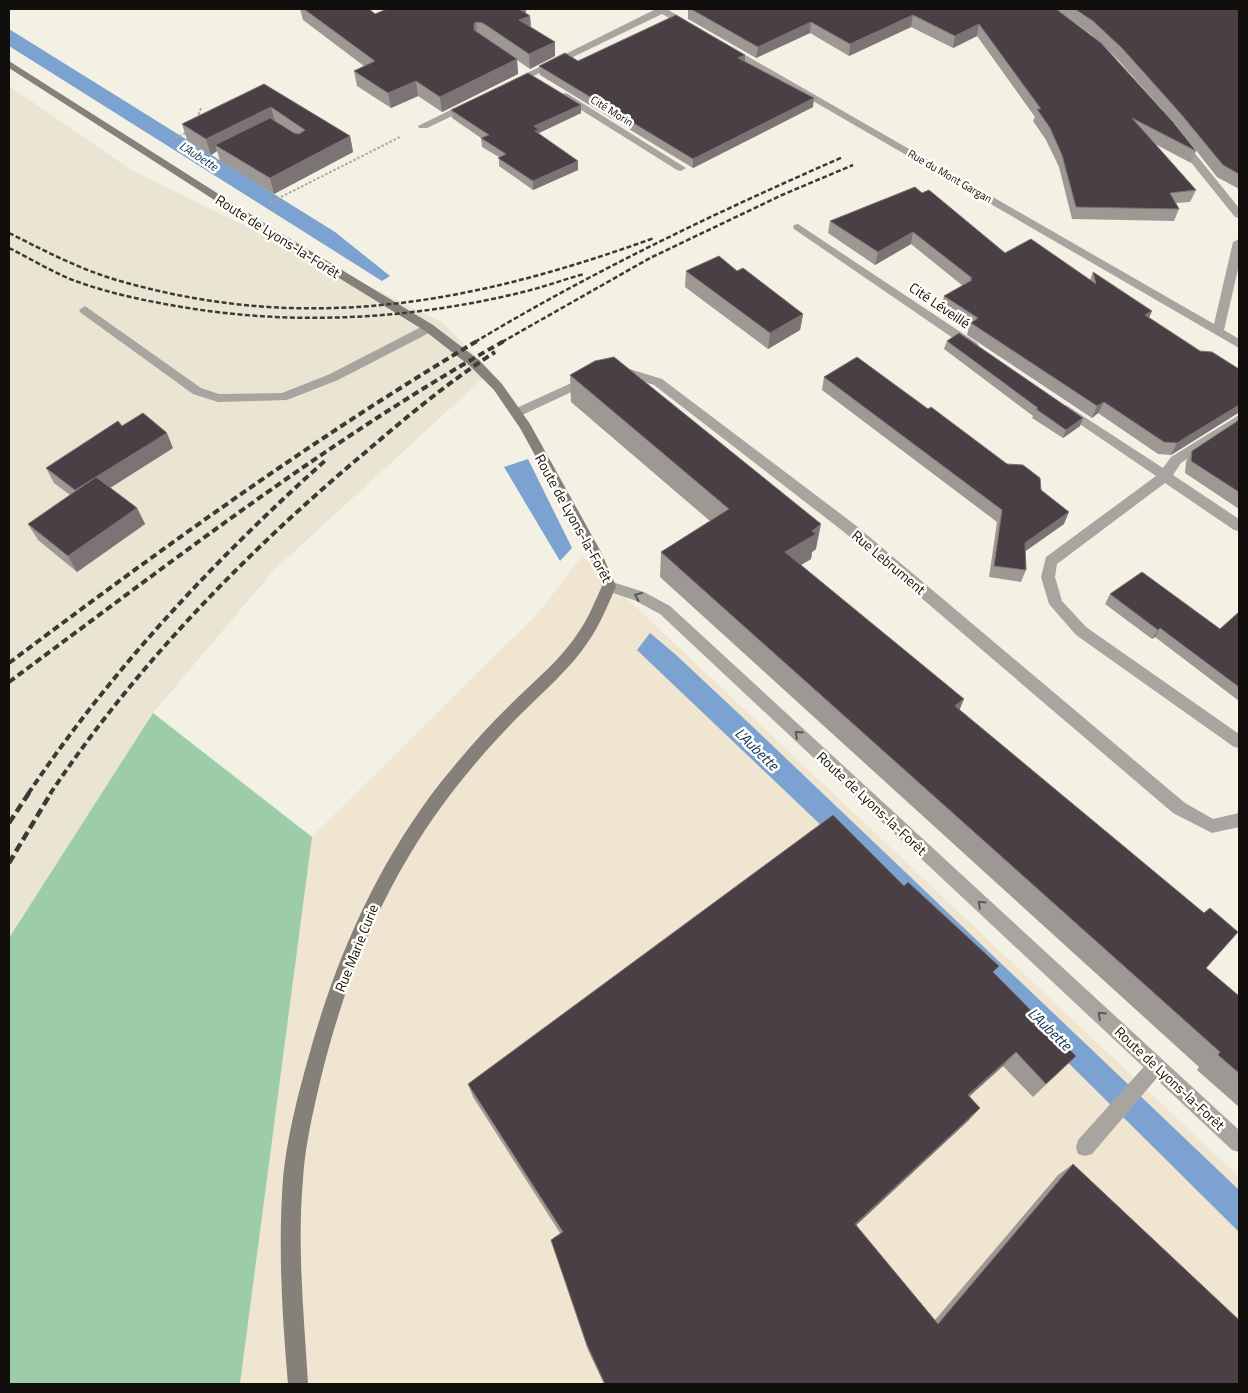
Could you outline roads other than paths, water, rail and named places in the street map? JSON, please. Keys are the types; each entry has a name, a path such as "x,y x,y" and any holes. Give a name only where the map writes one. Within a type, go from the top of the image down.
{"street":[{"path":"503,88 662,10 697,30"},
{"name":"Rue du Mont Gargan","path":"722,45 1239,344"},
{"name":"Route de Lyons-la-Forêt","path":"9,64 265,228 429,328 484,371 516,413 595,553 609,586 640,596 665,610 1239,1143"},
{"name":"Cité Morin","path":"555,90 681,168"},
{"path":"423,126 476,100"},
{"path":"1177,138 1239,215"},
{"name":"Cité Léveillé","path":"798,227 985,354"},
{"path":"1218,331 1239,242"},
{"path":"84,310 197,390 218,398 283,397 334,377 429,328"},
{"name":"Rue Lebrument","path":"516,413 597,375 623,371 658,382 849,528 1179,808 1212,826 1239,820"},
{"path":"1058,404 1239,526"},
{"path":"1239,419 1176,460 1164,476 1051,561 1048,577 1056,604 1081,631 1239,742"},
{"name":"Rue Marie Curie","path":"298,1384 291,1310 290,1244 293,1177 305,1104 322,1040 346,968 375,900 398,857 430,808 474,753 550,676 581,641 591,626 609,586"},
{"path":"1085,1147 1156,1066"}],"water":[{"name":"L'Aubette","path":"9,29 335,232 390,276 382,281 9,46"},
{"path":"528,459 572,548 560,561 504,467"},
{"name":"L'Aubette","path":"650,633 752,726 1239,1190 1239,1232 1013,1008 637,650"}],"railway":[{"path":"475,342 610,267 749,199 843,157"},
{"path":"502,342 650,258 782,195 853,165"},
{"path":"9,233 77,266 120,281 190,297 258,306 325,308 390,304 456,294 521,280 587,261 654,238"},
{"path":"9,248 70,279 109,292 176,306 219,312 305,318 348,317 434,309 519,293 584,274"},
{"path":"9,663 123,578 297,455 477,341"},
{"path":"9,682 190,548 313,461 375,419 504,341"},
{"path":"50,794 118,701 155,657 193,614 275,532 393,428 495,352"},
{"path":"28,794 94,703 167,617 245,536 327,459"},
{"path":"9,823 29,793"},
{"path":"9,863 51,793"}]}
